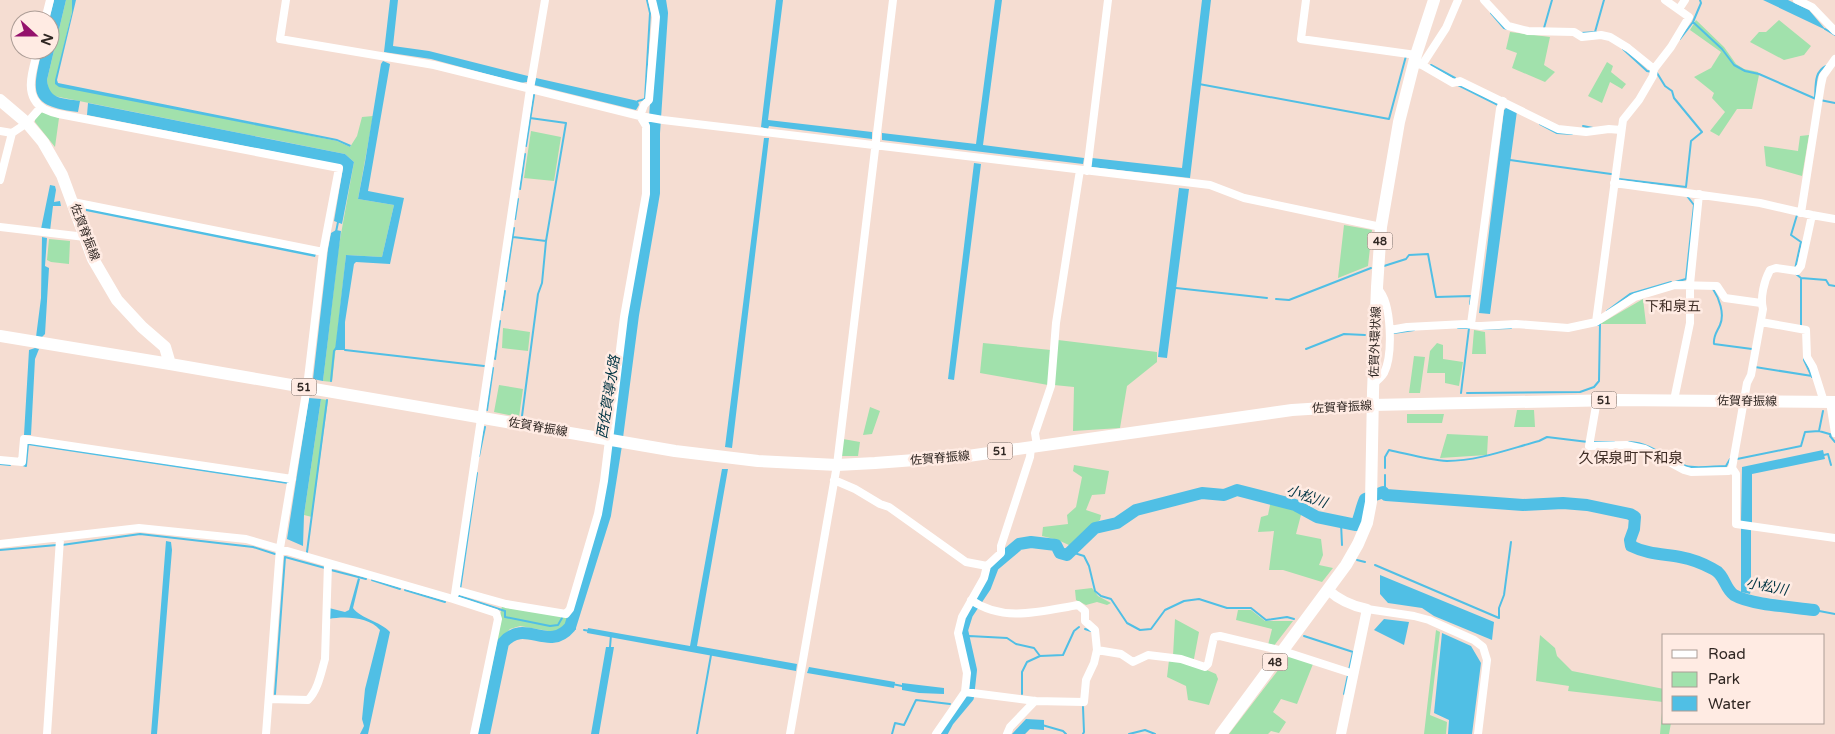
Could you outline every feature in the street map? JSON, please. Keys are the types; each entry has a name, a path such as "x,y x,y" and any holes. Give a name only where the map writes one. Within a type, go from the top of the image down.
{"main road":[{"name":"佐賀外環状線","path":"1221,734 1346,565 1368,523 1371,502 1376,288 1381,227 1399,122 1434,0"},
{"name":"佐賀脊振線","path":"0,100 27,123 54,159 73,202 94,260 118,300 142,327 165,346 170,364"},
{"name":"佐賀脊振線","path":"0,336 728,458 837,465 926,460 1034,447 1292,410 1597,400 1830,402"}],"street":[{"path":"286,0 280,40 530,83 649,118 766,132 876,139 1086,166 1210,185 1244,198 1381,227"},
{"path":"453,599 459,591 530,83 545,0"},
{"path":"640,116 644,105 649,100 656,17 652,0"},
{"path":"790,734 837,465 893,0"},
{"path":"936,734 965,692 966,673 958,633 962,617 984,578 987,566 1001,553 1001,546 1034,447 1035,432 1051,386 1056,323 1086,166 1108,0"},
{"path":"1306,0 1301,40 1411,53 1417,61 1501,105 1558,128 1586,132 1609,129 1621,130"},
{"path":"1417,61 1446,28 1458,0"},
{"path":"1484,0 1508,26 1528,31 1576,33 1582,37 1599,35 1610,37 1628,48 1653,73"},
{"path":"1596,322 1623,120 1638,100 1689,17 1665,0"},
{"path":"1679,9 1685,0"},
{"path":"1797,0 1812,7 1835,31"},
{"path":"1802,213 1823,76 1835,59"},
{"path":"36,60 30,87 36,101 44,109 59,114 340,168 323,256 307,387 280,548 266,734"},
{"path":"1471,324 1501,105"},
{"path":"0,132 12,133 27,123 41,106"},
{"path":"459,591 506,604 568,613 598,514 624,317 646,194 646,126 640,116"},
{"path":"0,180 12,133"},
{"path":"1614,183 1699,194 1835,218"},
{"path":"1674,400 1690,323 1690,284 1699,194"},
{"path":"73,202 323,256"},
{"path":"1812,215 1801,266 1797,271 1776,268 1770,270 1761,302 1763,310 1761,322 1732,468 1736,474 1736,524 1835,538"},
{"path":"0,227 45,234 85,237"},
{"path":"1390,330 1407,326 1471,324 1481,326 1516,324 1568,328 1596,322 1634,296 1675,285 1717,286 1725,298 1761,302"},
{"path":"1373,384 1385,372 1390,330 1382,294 1376,288"},
{"path":"1761,322 1802,329 1807,358 1830,402 1835,433"},
{"path":"1597,400 1590,446 1626,445 1645,449 1691,472 1729,471 1732,468"},
{"path":"0,460 22,462 28,439 292,479"},
{"path":"834,480 889,507 966,562 987,566"},
{"path":"0,544 60,539 139,528 246,540 280,548 496,613 498,619 474,734"},
{"path":"47,734 60,539"},
{"path":"269,699 308,700 315,689 321,675 324,659 328,564"},
{"path":"1328,590 1348,604 1367,610 1414,616 1428,620 1474,640 1483,647 1487,660 1478,734"},
{"path":"965,692 1035,701 1084,702 1086,680 1094,664 1097,650 1095,630 1085,621 1085,611 1078,604 1032,613 1014,614 998,613 980,606 971,600"},
{"path":"1341,734 1367,610"},
{"path":"1097,650 1121,654 1133,662 1148,655 1181,659 1205,667 1208,664 1214,637 1220,636 1283,651 1354,674"},
{"path":"1007,734 1010,727 1035,701"}],"green space":[{"path":"66,0 72,0 72,12 55,84 337,141 350,147 357,136 362,117 373,116 358,199 394,205 382,257 346,255 332,382 323,381 339,245 354,162 345,154 54,96 48,90 47,80 52,60 60,60 60,25"},
{"path":"1696,20 1724,47 1736,64 1744,69 1758,72 1759,75 1752,109 1737,109 1719,136 1710,131 1725,112 1712,98 1714,93 1694,77 1711,68 1721,52 1690,30"},
{"path":"1779,20 1811,46 1804,55 1784,60 1750,42 1759,32 1766,32"},
{"path":"1510,32 1550,37 1544,65 1555,72 1545,82 1512,68 1517,53 1506,49"},
{"path":"1607,62 1613,66 1611,72 1626,84 1622,89 1610,82 1602,103 1588,96"},
{"path":"42,112 59,118 55,147 35,122 35,118"},
{"path":"531,131 561,137 554,181 524,178"},
{"path":"1809,135 1802,176 1766,166 1764,146 1798,151 1800,136"},
{"path":"1344,225 1372,230 1368,266 1338,278"},
{"path":"49,239 70,241 69,264 47,260"},
{"path":"1643,299 1646,324 1600,324"},
{"path":"503,328 530,332 528,351 502,348"},
{"path":"1474,330 1485,332 1486,354 1472,354"},
{"path":"1058,340 1157,352 1157,362 1127,386 1120,428 1073,431 1074,387 1054,385"},
{"path":"983,343 1051,350 1048,385 980,373"},
{"path":"1437,343 1443,345 1443,359 1463,362 1459,386 1445,383 1445,373 1427,373 1430,351"},
{"path":"1414,356 1425,357 1420,393 1409,393"},
{"path":"499,385 523,389 519,417 494,412"},
{"path":"321,399 328,400 312,517 304,515"},
{"path":"870,407 880,411 872,434 863,435"},
{"path":"1517,410 1534,410 1535,427 1514,427"},
{"path":"1407,414 1444,414 1442,423 1407,423"},
{"path":"1447,434 1488,436 1487,455 1440,458"},
{"path":"843,439 860,442 858,456 841,456"},
{"path":"1074,465 1109,471 1105,494 1092,495 1086,510 1101,515 1100,520 1083,532 1071,546 1042,536 1043,527 1068,524 1067,515 1076,507 1082,477 1073,471"},
{"path":"1271,500 1302,511 1296,534 1321,539 1323,555 1319,565 1333,568 1322,582 1283,570 1269,570 1274,531 1258,532 1261,517 1268,515"},
{"path":"1092,588 1098,596 1111,603 1107,605 1097,602 1086,605 1076,600 1075,590"},
{"path":"502,606 569,618 565,628 554,632 520,626 510,629 499,640 480,734 476,734"},
{"path":"1238,610 1251,610 1265,621 1293,621 1273,647 1268,645 1272,629 1236,620"},
{"path":"1175,619 1199,632 1193,664 1216,674 1218,679 1209,705 1188,700 1186,686 1167,677 1169,660 1173,656"},
{"path":"1436,630 1440,632 1430,715 1447,722 1446,734 1424,734"},
{"path":"1540,635 1555,648 1557,656 1572,671 1662,689 1662,702 1568,691 1569,686 1536,681"},
{"path":"1289,656 1313,664 1297,704 1281,699 1273,712 1286,722 1279,733 1271,731 1268,734 1229,734"},
{"path":"1662,713 1662,724 1671,724 1669,734 1660,734"}],"water":[{"path":"54,0 66,0 60,25 60,10 52,10"},
{"path":"72,0 76,0 57,80 58,83 337,139 351,145 350,147 337,141 59,87 55,84 55,80 72,12"},
{"path":"390,0 398,0 393,46 429,51 528,76 527,82 520,83 431,59 384,52"},
{"path":"776,0 783,0 768,120 872,132 872,139 769,126 768,129 761,127"},
{"path":"995,0 1002,0 983,145 1084,158 1083,164 882,140 882,133 976,144"},
{"path":"1202,0 1211,0 1190,178 1091,167 1092,158 1182,168"},
{"path":"1763,0 1788,0 1809,10 1826,30"},
{"path":"40,60 52,60 47,80 48,87 58,97 80,101 78,112 50,106 42,101 36,87"},
{"path":"383,61 390,64 368,191 404,198 390,264 356,262 354,264 345,322 345,350 335,350 346,255 382,257 394,205 358,199"},
{"path":"536,78 638,101 639,105 636,110 534,85"},
{"path":"88,103 345,154 354,162 342,224 334,221 343,168 341,165 87,115"},
{"path":"1507,107 1517,111 1490,314 1479,313 1504,110"},
{"path":"764,138 769,138 732,448 725,447"},
{"path":"974,163 981,164 954,380 948,379"},
{"path":"50,185 55,186 56,190 54,202 60,201 61,206 53,206 50,231 41,229"},
{"path":"1179,188 1189,189 1167,358 1158,357"},
{"path":"86,208 316,254 315,257 86,211"},
{"path":"336,230 341,231 323,381 313,379 328,249 331,233"},
{"path":"42,237 47,238 45,266 49,268 45,334 41,338 36,337 41,298"},
{"path":"39,349 35,359 31,435 24,435 29,350"},
{"path":"309,398 321,399 304,515 303,546 287,539"},
{"path":"1823,450 1825,459 1752,474 1752,523 1741,522 1742,467"},
{"path":"722,469 728,469 697,646 797,664 796,671 587,633 588,628 690,646"},
{"path":"1741,528 1751,529 1750,594 1741,592"},
{"path":"166,541 171,542 172,550 157,734 151,734"},
{"path":"1380,575 1494,622 1492,640 1434,616 1422,608 1388,603 1380,594"},
{"path":"358,578 360,579 353,608 356,612 390,632 368,734 360,734 364,726 362,719 365,689 380,630 370,622 356,618 329,619 329,608 345,612 349,610"},
{"path":"1384,619 1409,622 1404,645 1374,630"},
{"path":"1442,633 1471,646 1481,663 1472,734 1448,734 1449,720 1434,713"},
{"path":"606,647 614,647 599,734 591,734"},
{"path":"809,667 895,682 894,688 807,673"},
{"path":"902,683 944,688 944,694 902,690"},
{"path":"1026,719 1044,720 1044,730 1030,729 1025,734 1012,734"}],"waterway":[{"path":"638,101 645,99 650,13 647,0"},
{"name":"西佐賀導水路","path":"484,734 503,643 511,636 520,633 553,637 562,634 570,627 605,515 633,315 654,193 654,133 662,13 660,0"},
{"path":"1544,28 1552,0"},
{"path":"1595,32 1604,0"},
{"path":"1680,39 1693,22 1701,3 1700,0"},
{"path":"1491,13 1507,29"},
{"path":"1693,22 1722,49 1734,65 1816,99"},
{"path":"1825,29 1835,35"},
{"path":"1581,33 1596,32"},
{"path":"1623,49 1647,71 1652,72"},
{"path":"1199,84 1389,119 1406,56"},
{"path":"1431,65 1455,78 1456,81"},
{"path":"1815,97 1819,72 1826,66"},
{"path":"1619,179 1686,187 1691,141 1702,132 1674,98 1672,91 1665,86 1657,73"},
{"path":"1458,85 1498,105"},
{"path":"526,146 534,95"},
{"path":"1820,100 1835,103"},
{"path":"522,416 538,294 542,283 546,241 566,123 530,118"},
{"path":"1540,124 1557,133 1572,134"},
{"path":"1583,126 1593,128"},
{"path":"520,189 525,154"},
{"path":"1510,160 1611,174"},
{"path":"1675,282 1686,279 1694,205 1687,196"},
{"path":"515,219 518,199"},
{"path":"1795,269 1801,242 1791,235 1797,215"},
{"path":"336,232 338,222"},
{"path":"506,281 514,228"},
{"path":"513,237 546,241"},
{"path":"1384,266 1406,259 1409,255 1428,254 1436,297 1471,296 1470,304"},
{"path":"1276,299 1289,300 1371,268"},
{"path":"1796,274 1801,278 1801,327"},
{"path":"1801,278 1826,280 1829,285 1835,286"},
{"path":"1607,311 1630,294 1671,282"},
{"path":"1176,288 1267,298"},
{"path":"1713,289 1722,311 1714,344 1752,349"},
{"path":"502,310 505,291"},
{"path":"495,359 500,321"},
{"path":"1467,393 1580,392 1594,387 1599,381 1600,324 1598,325"},
{"path":"1458,328 1469,328 1461,393"},
{"path":"1481,329 1511,328"},
{"path":"1394,333 1414,330"},
{"path":"1306,349 1344,334 1365,335"},
{"path":"331,381 334,351 336,348"},
{"path":"345,350 484,366"},
{"path":"1804,357 1812,377"},
{"path":"1755,367 1812,376"},
{"path":"487,410 493,368"},
{"path":"307,552 327,400"},
{"path":"1819,431 1823,411"},
{"path":"479,456 485,427"},
{"path":"1737,459 1801,446 1805,432 1819,431 1833,435"},
{"path":"1830,436 1835,442"},
{"path":"1385,468 1385,457 1389,450 1447,461 1482,457 1547,437 1588,442"},
{"path":"1594,442 1614,442"},
{"path":"1629,442 1645,445 1690,467 1726,466 1730,459"},
{"path":"23,465 26,466 28,444 288,483"},
{"path":"1824,455 1828,454 1831,465"},
{"path":"0,464 10,465"},
{"path":"460,590 477,473"},
{"path":"1383,492 1385,488 1385,475"},
{"name":"小松川","path":"941,734 948,721 968,697 971,670 962,630 967,614 985,587 993,566 1019,544 1031,542 1056,545 1060,553 1067,555 1095,528 1117,523 1136,510 1202,493 1224,495 1237,490 1295,505 1317,517 1356,525 1365,499 1383,492 1386,495 1523,505 1563,503 1587,505 1630,514 1635,517 1634,529 1630,540 1631,546 1649,552 1689,559 1709,567 1720,574 1728,589 1734,595 1761,603 1814,610"},
{"path":"1341,523 1342,545"},
{"path":"62,545 140,534 253,547 275,554"},
{"path":"1375,565 1499,618 1499,608 1504,595 1511,542"},
{"path":"0,550 57,545"},
{"path":"1071,552 1084,556 1089,566 1095,591 1101,596 1111,599 1127,623 1140,630 1151,629 1165,610 1184,601 1199,599 1227,608 1251,608 1266,620 1287,617 1294,619"},
{"path":"275,694 285,557 325,568"},
{"path":"1357,560 1365,562"},
{"path":"331,570 366,579"},
{"path":"372,580 400,589"},
{"path":"405,590 445,602"},
{"path":"459,594 459,596 505,611 505,617 550,626 558,625 562,618"},
{"path":"1814,610 1835,614"},
{"name":"西佐賀導水路","path":"570,627 575,629"},
{"path":"964,637 1007,638 1016,644 1034,648 1040,656 1063,655 1074,631 1079,627"},
{"path":"1085,629 1091,631"},
{"path":"584,630 590,631"},
{"path":"610,647 611,635"},
{"path":"1304,636 1353,652 1349,670"},
{"path":"697,734 711,655"},
{"path":"1022,694 1022,672 1027,662 1040,656"},
{"path":"1344,694 1348,675"},
{"path":"892,684 902,686"},
{"path":"892,734 895,723 904,725 916,700 950,704"},
{"path":"1083,707 1083,734"},
{"path":"1042,725 1063,731 1066,734"},
{"path":"1129,734 1145,730 1155,734"}],"district":[{"name":"下和泉五","path":"1673,306"},
{"name":"久保泉町下和泉","path":"1631,458"}]}
